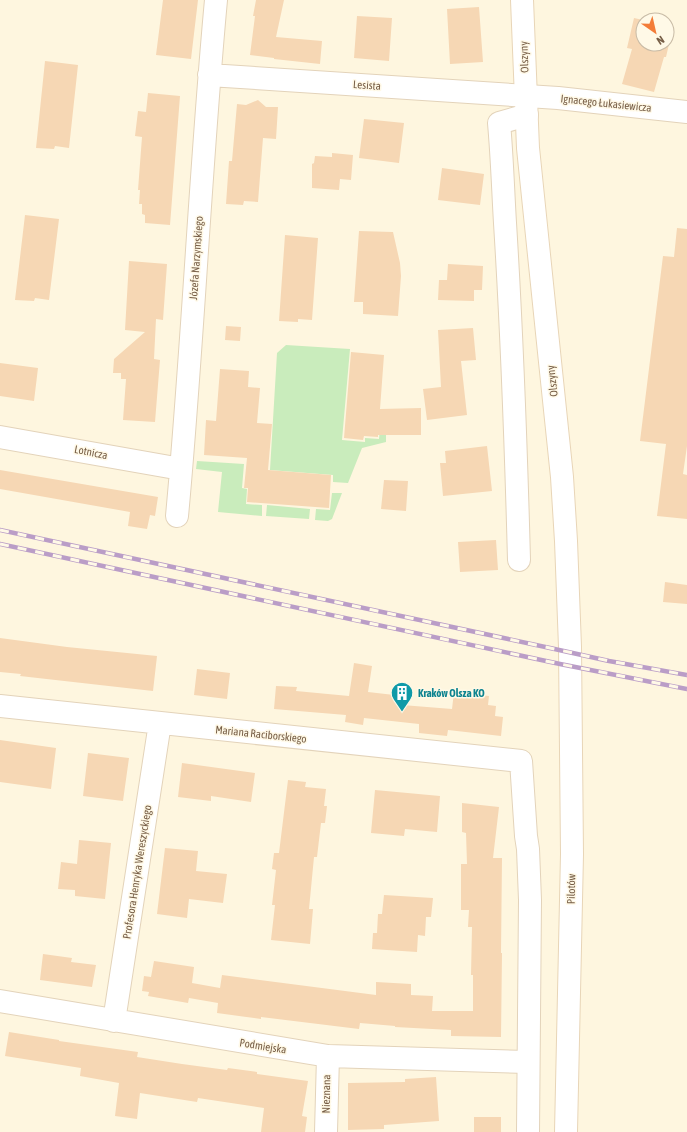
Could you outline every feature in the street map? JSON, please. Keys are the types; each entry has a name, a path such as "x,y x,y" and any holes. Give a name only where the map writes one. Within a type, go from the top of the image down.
{"street":[{"name":"Józefa Narzymskiego","path":"176,516 181,469 209,75 216,0"},
{"name":"Olszyny","path":"522,0 529,156 562,477 570,647"},
{"name":"Lesista","path":"209,75 526,105"},
{"name":"Ignacego Łukasiewicza","path":"526,105 558,98 686,108"},
{"path":"519,560 515,417 499,123 526,105"},
{"name":"Lotnicza","path":"0,437 181,469"},
{"name":"Pilotów","path":"566,1132 572,854 570,647"},
{"name":"Mariana Raciborskiego","path":"0,706 521,761 528,849 530,900 528,1062"},
{"name":"Profesora Henryka Wereszyckiego","path":"114,1021 160,723"},
{"name":"Podmiejska","path":"0,1001 328,1056 528,1062"},
{"name":"Nieznana","path":"326,1132 328,1056"},
{"path":"528,1062 528,1132"}],"green space":[{"path":"286,345 350,349 342,440 365,442 365,438 379,439 381,417 386,417 386,442 362,448 348,483 333,482 333,475 270,470 277,353"},
{"path":"197,461 244,464 242,488 247,489 246,504 262,505 262,516 218,512 222,472 196,469"},
{"path":"332,493 342,493 332,519 328,521 315,520 316,509 330,510"},
{"path":"267,505 310,509 309,519 266,516"}],"building":[{"path":"163,0 198,0 191,59 156,55"},
{"path":"256,0 284,0 276,37 322,41 320,64 250,55 255,16 253,16"},
{"path":"479,7 483,62 450,64 447,9"},
{"path":"357,16 392,18 389,61 354,58"},
{"path":"634,18 635,52 667,52 666,57 664,57 654,92 622,84 632,49 627,48"},
{"path":"45,61 78,65 69,148 55,146 54,149 36,148"},
{"path":"148,93 180,96 170,225 145,223 145,215 142,214 142,204 139,204 140,190 138,190 142,137 135,136 138,111 146,112"},
{"path":"258,100 266,107 278,107 276,139 263,138 258,202 244,201 243,205 226,204 229,161 232,161 237,104 246,105"},
{"path":"364,119 404,123 399,163 359,158"},
{"path":"332,153 353,155 351,180 340,179 339,190 312,188 312,164 314,163 315,156 332,157"},
{"path":"442,168 484,174 480,205 438,200"},
{"path":"25,215 59,219 49,300 35,298 34,301 15,300"},
{"path":"677,228 687,229 687,446 683,474 687,475 687,519 657,516 666,444 640,441 663,256 674,257"},
{"path":"359,231 393,232 400,263 401,276 398,316 363,314 363,302 354,302"},
{"path":"285,235 318,238 312,320 298,319 298,322 279,321"},
{"path":"129,261 167,264 163,320 156,319 154,359 160,360 155,422 123,420 126,379 121,379 121,373 113,373 114,359 145,332 125,330"},
{"path":"448,264 483,266 482,290 474,290 474,301 438,300 439,280 447,280"},
{"path":"226,326 241,327 240,341 225,340"},
{"path":"473,328 476,360 461,361 467,415 427,420 423,389 441,387 438,330"},
{"path":"351,352 384,355 380,409 421,408 421,435 378,435 378,437 364,436 363,440 344,438"},
{"path":"0,363 38,368 34,401 0,396"},
{"path":"220,369 249,371 248,387 260,388 257,423 272,424 268,470 331,475 329,508 247,502 248,488 244,488 247,458 204,455 206,420 216,421"},
{"path":"487,446 492,491 443,496 440,463 446,463 445,451"},
{"path":"0,470 158,497 155,516 150,515 147,529 128,526 130,512 0,489"},
{"path":"384,480 408,481 406,511 381,509"},
{"path":"496,540 498,570 460,572 458,542"},
{"path":"665,582 687,585 687,604 663,602"},
{"path":"0,638 67,647 157,656 153,691 20,676 21,674 0,672"},
{"path":"354,663 372,666 368,692 403,696 402,705 452,709 454,692 489,696 488,705 496,706 495,716 503,717 501,736 448,730 447,736 419,733 419,724 364,718 363,725 345,722 346,715 274,709 276,686 297,687 296,691 349,696"},
{"path":"197,669 230,673 227,699 194,695"},
{"path":"0,740 56,748 51,789 0,782"},
{"path":"88,753 129,758 123,801 83,796"},
{"path":"182,763 255,773 251,802 211,796 211,801 178,797"},
{"path":"288,780 306,782 305,787 326,789 324,806 327,806 325,823 321,823 317,857 314,857 309,909 313,909 310,944 271,940 275,905 272,905 276,870 272,869 274,853 279,853"},
{"path":"375,790 440,796 437,832 405,829 404,836 371,833"},
{"path":"462,803 499,807 493,858 502,858 501,1037 451,1036 451,1030 395,1027 360,1023 359,1029 261,1017 261,1019 217,1013 218,1003 189,998 188,1003 148,996 149,992 142,991 144,976 151,977 154,961 194,967 192,983 220,988 222,975 376,995 376,982 411,984 411,995 433,996 432,1011 473,1011 473,975 471,975 472,927 468,927 469,910 461,910 461,864 467,864 466,833 462,832"},
{"path":"79,840 111,843 105,899 75,896 75,890 58,889 61,862 77,864"},
{"path":"165,848 198,851 196,871 227,874 223,903 189,899 187,918 157,914"},
{"path":"384,895 433,898 431,917 426,917 425,936 418,935 417,952 372,949 373,933 377,933 378,914 382,914"},
{"path":"43,954 72,958 71,962 96,965 92,987 40,980"},
{"path":"9,1032 59,1041 138,1052 137,1057 227,1070 228,1068 257,1072 257,1074 308,1081 302,1116 307,1117 305,1132 261,1132 264,1108 198,1098 197,1102 140,1093 137,1119 115,1116 119,1083 80,1076 81,1068 5,1056"},
{"path":"436,1077 439,1121 384,1125 384,1129 348,1130 348,1083 405,1082 405,1079"},
{"path":"474,1117 501,1117 501,1132 474,1132"}],"railway":[{"path":"0,530 609,661 687,675"},
{"path":"0,544 560,664 687,689"}],"place":[{"name":"Kraków Olsza KO","path":"402,712"}]}
